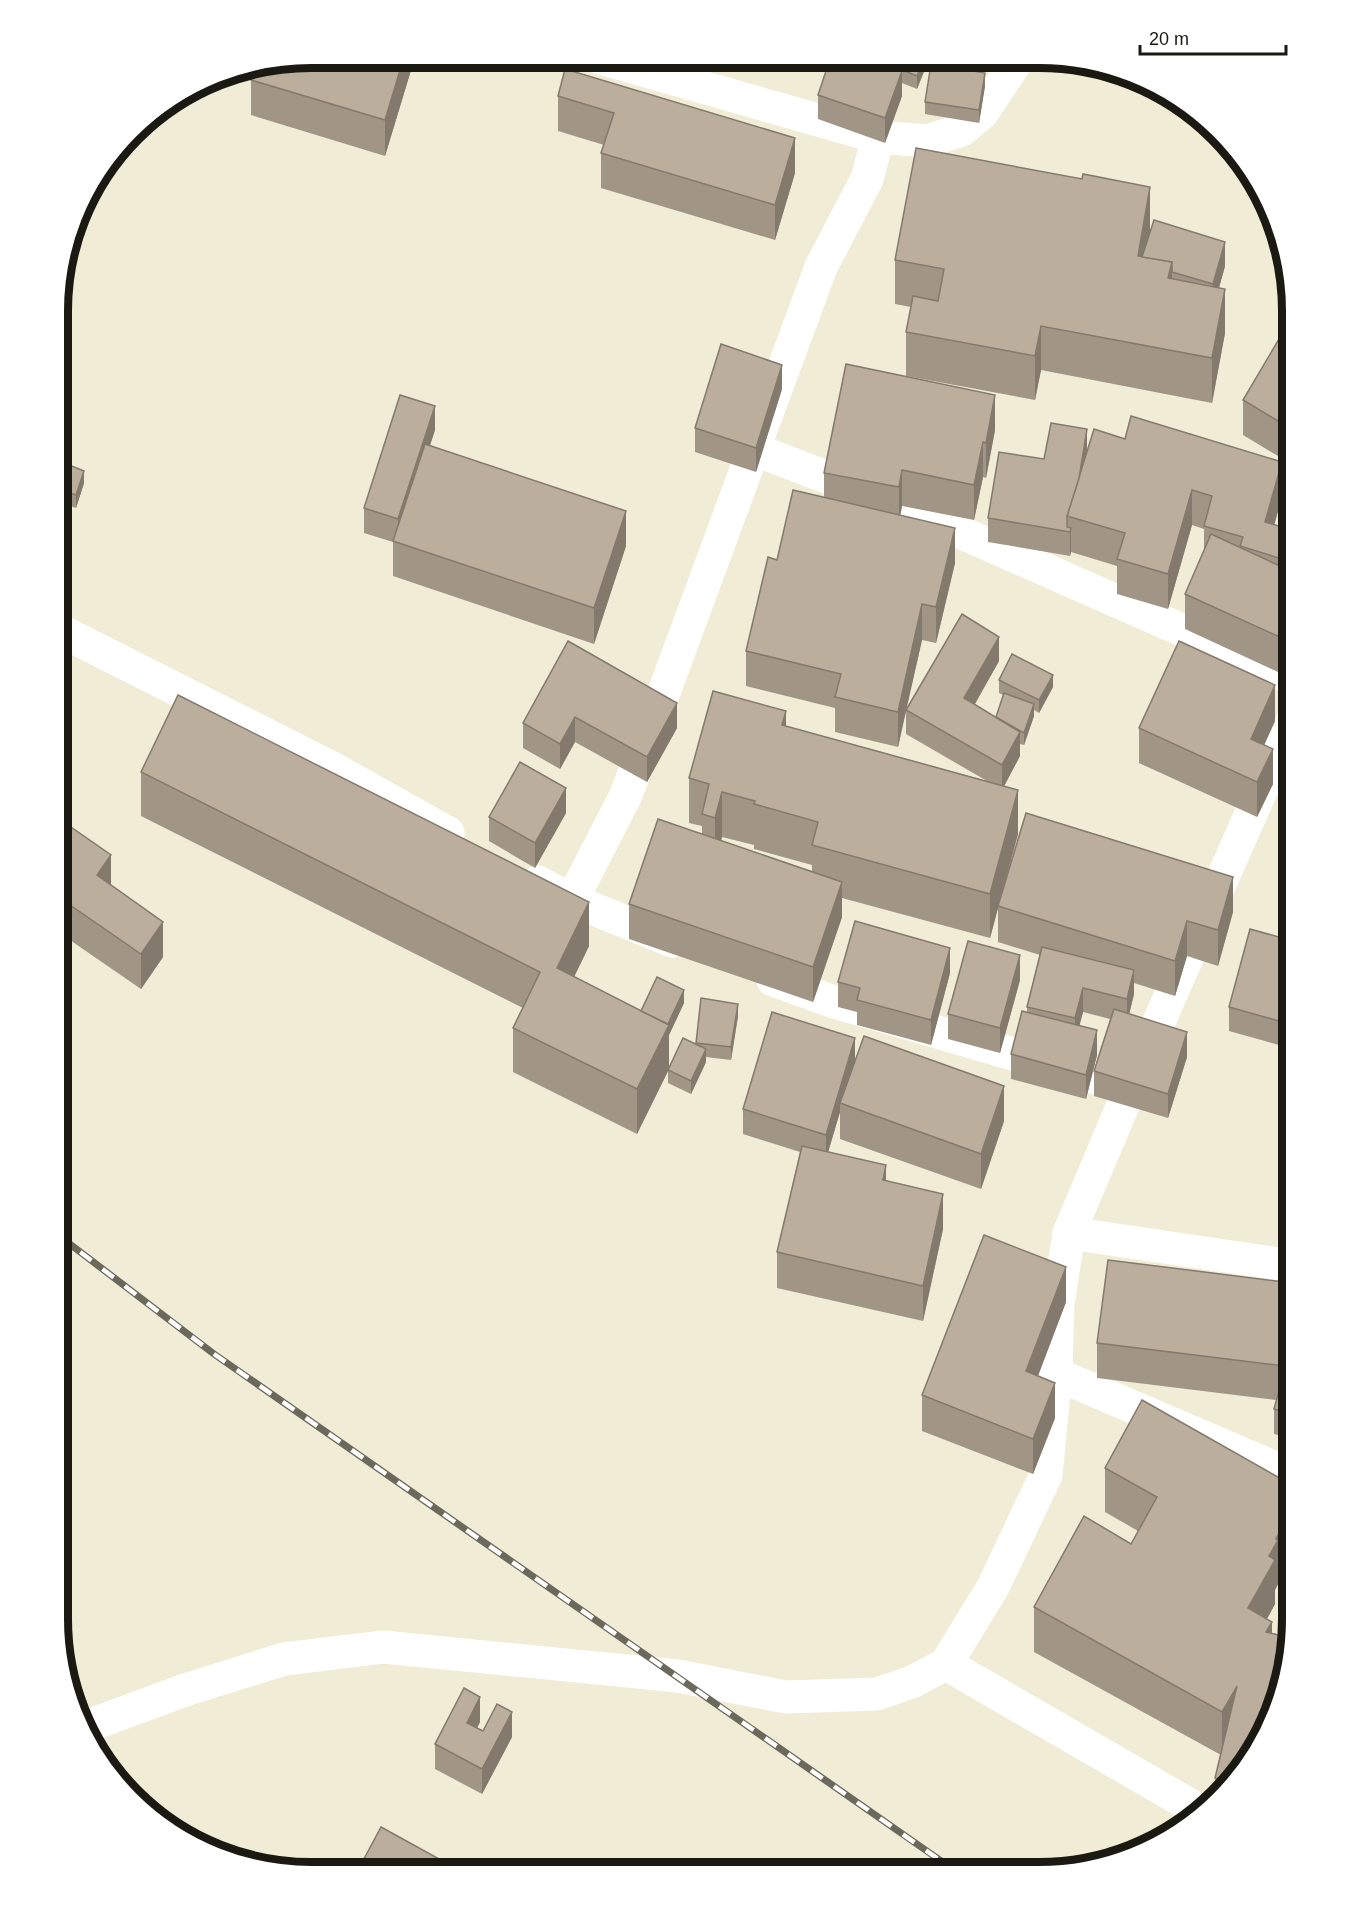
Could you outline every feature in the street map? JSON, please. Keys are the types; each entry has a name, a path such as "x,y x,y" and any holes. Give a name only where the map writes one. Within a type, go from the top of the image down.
{"street":[{"path":"635,68 878,137 927,141 962,130 982,113 1012,68"},
{"path":"572,900 626,795 821,267 867,179 878,137"},
{"path":"753,449 894,503 1282,674"},
{"path":"68,635 334,769 469,845"},
{"path":"92,1724 185,1690 284,1659 383,1647 678,1676 786,1697 877,1694 912,1682 946,1664 993,1587 1046,1474 1056,1374 1058,1304 1069,1233 1130,1088 1282,744"},
{"path":"511,867 572,900 703,954"},
{"path":"747,971 834,1002 1130,1088"},
{"path":"1069,1233 1282,1264"},
{"path":"1056,1374 1282,1470"},
{"path":"946,1664 1193,1807"}],"building":[{"path":"295,68 401,68 385,120 251,80 252,75"},
{"path":"827,68 893,68 902,71 885,118 818,95"},
{"path":"897,68 920,68 917,76"},
{"path":"930,68 955,68 985,73 979,110 925,102"},
{"path":"565,69 795,138 775,205 601,153 614,113 558,96"},
{"path":"916,148 1082,179 1083,174 1150,187 1138,256 1172,262 1168,278 1225,289 1212,358 1041,326 1035,356 906,332 913,296 938,301 944,269 895,260"},
{"path":"1154,220 1225,242 1213,284 1172,272 1172,262 1142,257"},
{"path":"1282,334 1282,423 1243,400"},
{"path":"721,344 782,365 756,448 695,428"},
{"path":"846,364 995,395 986,443 983,442 974,485 902,470 899,487 824,473"},
{"path":"400,395 435,406 398,519 364,508"},
{"path":"1131,416 1282,462 1265,522 1282,527 1282,559 1240,546 1243,537 1204,526 1212,496 1192,490 1168,574 1117,559 1125,533 1067,516 1094,429 1125,439"},
{"path":"1051,423 1087,429 1079,478 1067,516 1067,527 1071,528 1070,532 988,518 999,452 1044,459"},
{"path":"425,444 626,511 594,608 393,541"},
{"path":"68,465 84,471 76,495 68,492"},
{"path":"793,490 955,528 936,607 922,604 898,712 835,697 841,674 746,651 768,557 777,560"},
{"path":"1211,534 1282,567 1282,638 1185,594"},
{"path":"962,614 999,637 964,698 1020,732 1002,765 906,710"},
{"path":"568,641 677,703 647,757 575,717 560,744 523,723"},
{"path":"1179,641 1275,685 1251,739 1273,749 1257,782 1139,728"},
{"path":"1012,654 1053,675 1039,700 999,680"},
{"path":"713,691 786,711 782,725 1018,790 990,894 812,845 818,822 754,804 755,801 722,792 715,818 702,814 709,784 689,778"},
{"path":"1004,693 1034,704 1024,733 996,717"},
{"path":"178,695 589,902 557,968 669,1025 637,1089 513,1028 540,972 141,772"},
{"path":"520,762 566,788 535,843 489,817"},
{"path":"1026,813 1233,877 1218,930 1187,921 1175,961 998,906"},
{"path":"658,819 842,882 813,967 629,904"},
{"path":"68,825 111,855 97,875 163,922 141,954 68,904"},
{"path":"855,921 950,948 931,1020 857,1000 860,988 838,982"},
{"path":"1250,929 1282,938 1282,1022 1229,1007"},
{"path":"968,941 1020,955 1000,1028 948,1014"},
{"path":"1042,947 1134,970 1127,999 1083,988 1075,1018 1027,1007"},
{"path":"657,977 684,990 668,1024 641,1011"},
{"path":"701,998 738,1004 731,1047 696,1043"},
{"path":"1114,1009 1187,1032 1168,1094 1094,1071"},
{"path":"1022,1011 1097,1030 1086,1075 1011,1054"},
{"path":"772,1012 855,1038 826,1135 743,1109"},
{"path":"864,1036 1004,1086 981,1154 840,1103"},
{"path":"683,1038 706,1049 691,1081 668,1070"},
{"path":"802,1146 886,1165 883,1180 943,1194 923,1286 777,1252"},
{"path":"984,1235 1066,1267 1026,1371 1055,1383 1033,1439 922,1395"},
{"path":"1108,1260 1282,1282 1282,1366 1097,1343"},
{"path":"1282,1380 1282,1411 1274,1409"},
{"path":"1142,1400 1282,1479 1282,1528 1269,1556 1275,1560 1248,1608 1272,1622 1266,1632 1282,1636 1278,1666 1270,1697 1257,1726 1242,1754 1222,1779 1215,1778 1237,1686 1222,1712 1034,1607 1084,1516 1131,1544 1157,1497 1105,1468"},
{"path":"464,1688 480,1697 467,1723 483,1731 497,1704 512,1712 482,1769 435,1744"},
{"path":"381,1827 441,1860 440,1862 362,1862"}],"railway":[{"path":"68,1243 214,1354 943,1862"}]}
